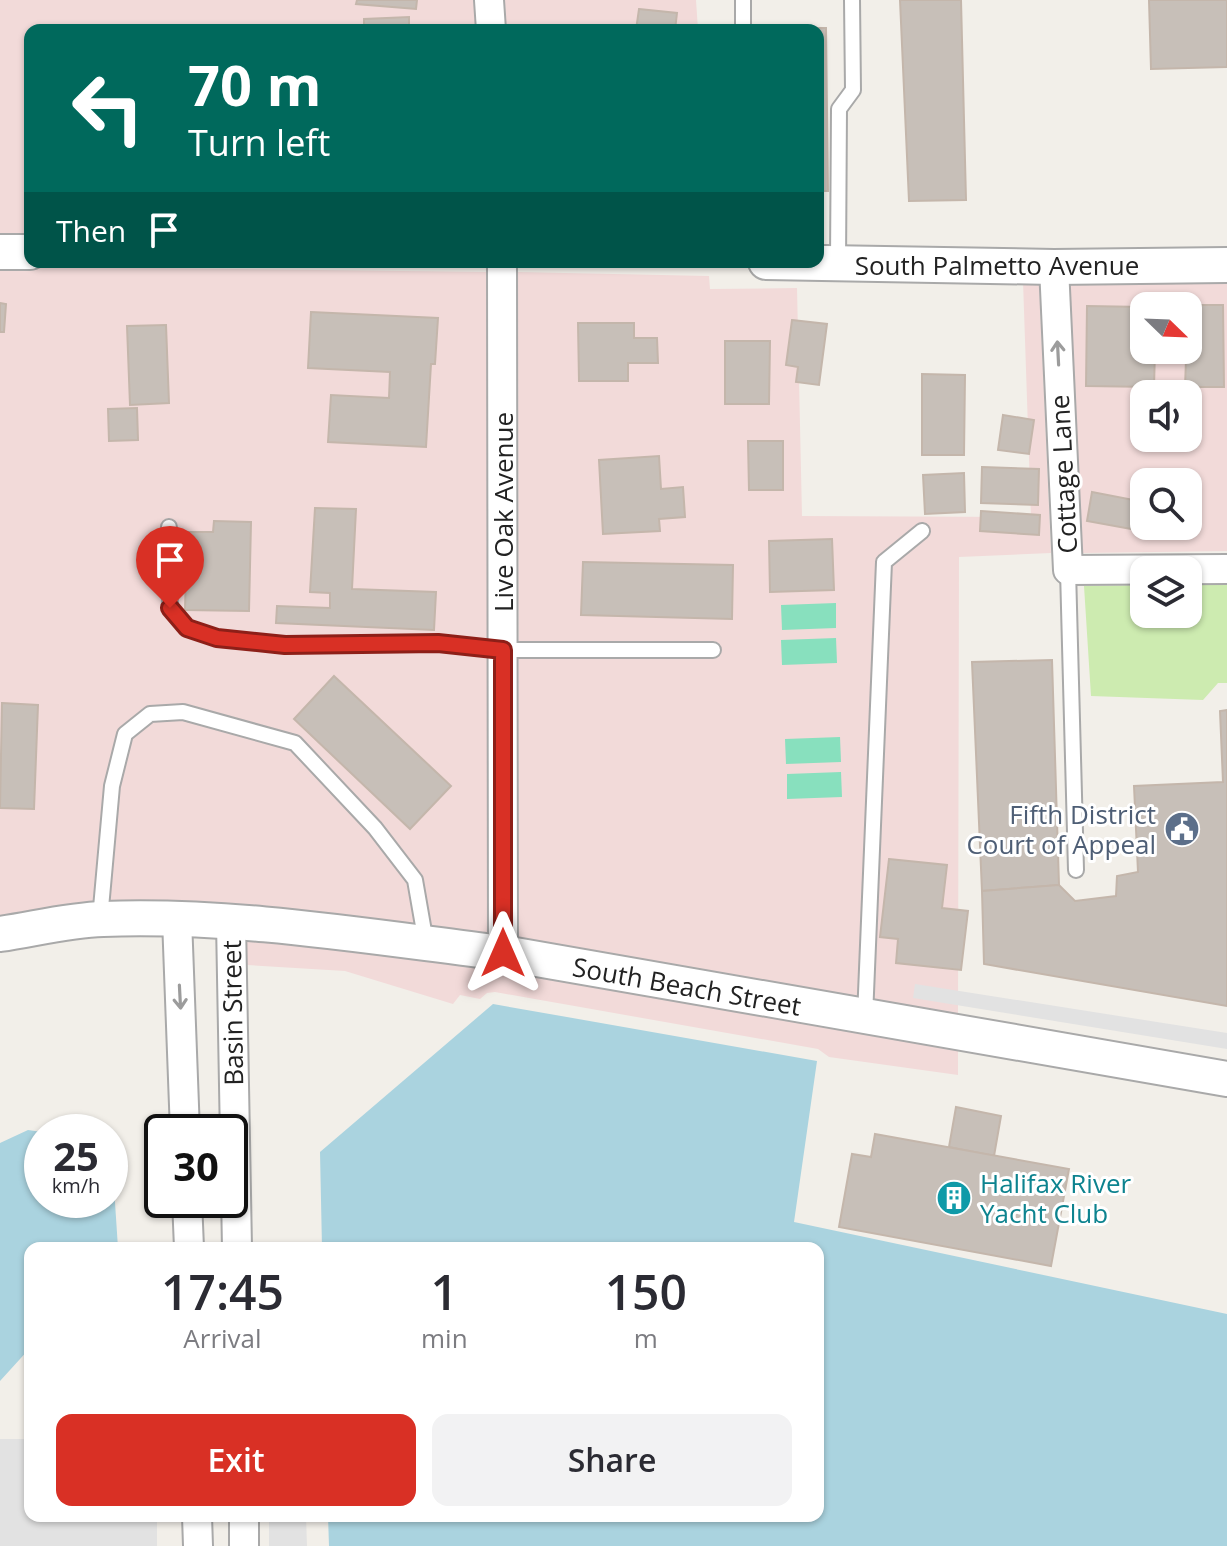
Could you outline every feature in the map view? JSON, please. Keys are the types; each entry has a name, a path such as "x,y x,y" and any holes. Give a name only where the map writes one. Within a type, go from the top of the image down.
{"street":[{"path":"489,0 491,24"},
{"path":"0,252 24,252"},
{"name":"South Palmetto Avenue","path":"824,263 1054,267 1227,265"},
{"name":"Cottage Lane","path":"1054,267 1068,570 1227,569"},
{"name":"Live Oak Avenue","path":"502,268 503,953"},
{"name":"South Beach Street","path":"0,934 100,919 177,919 231,922 503,953 1227,1079"},
{"name":"Basin Street","path":"177,919 184,1114"},
{"name":"Basin Street","path":"231,922 237,1242"},
{"path":"188,1218 189,1242"},
{"path":"197,1522 198,1546"},
{"path":"244,1522 244,1546"}],"lane":[{"path":"743,0 743,24"},
{"path":"838,263 839,109 853,90 852,0"},
{"path":"169,527 170,608 187,628 217,638 285,645 438,643 503,650 713,650"},
{"path":"865,1017 884,562 922,531"},
{"path":"1068,570 1076,870"},
{"path":"100,919 112,786 125,734 150,714 183,712 295,743 375,828 415,880 426,944"}],"shaded area":[{"path":"0,0 474,0 476,24 24,24 24,238 0,238"},
{"path":"505,0 696,0 698,24 506,24"},
{"path":"0,266 487,272 488,937 0,919"},
{"path":"518,272 709,276 710,289 797,288 802,516 1031,517 1023,281 1039,281 1051,553 959,557 958,1019 519,942"},
{"path":"1227,279 1227,551 1082,553 1070,281"},
{"path":"247,938 502,967 958,1048 958,1075 829,1057 818,1049 495,992 487,993 480,999 460,995 453,1004 345,971 247,965"},
{"path":"915,984 1227,1033 1227,1049 913,998"},
{"path":"0,1439 24,1439 24,1522 157,1522 157,1546 0,1546"},
{"path":"269,1522 306,1522 307,1546 269,1546"}],"green space":[{"path":"1202,584 1227,584 1227,683 1218,683 1203,700 1091,696 1084,586 1130,585 1130,628 1202,628"},
{"path":"836,603 836,628 782,630 781,605"},
{"path":"836,638 837,663 782,665 781,640"},
{"path":"840,737 841,762 786,764 785,739"},
{"path":"841,772 842,797 787,799 787,774"}],"water":[{"path":"493,1004 817,1061 794,1222 1227,1314 1227,1546 329,1546 328,1522 824,1522 824,1242 322,1242 320,1152"},
{"path":"24,1132 24,1218 116,1218 118,1242 24,1242 24,1355 0,1381 0,1143"}],"building":[{"path":"357,0 417,0 416,9 356,4"},
{"path":"900,0 961,0 966,200 909,201"},
{"path":"1149,0 1227,0 1227,67 1151,69"},
{"path":"639,9 677,13 676,24 637,24"},
{"path":"409,17 409,24 364,24 364,19"},
{"path":"824,28 826,28 828,191 824,191"},
{"path":"0,303 6,304 4,332 0,332"},
{"path":"1202,305 1223,305 1224,387 1202,387 1202,380 1185,380 1186,364 1202,364"},
{"path":"1087,306 1130,307 1130,364 1155,364 1154,380 1130,380 1130,387 1086,386"},
{"path":"311,312 438,318 435,364 431,364 426,447 328,442 331,395 389,398 390,372 308,368"},
{"path":"792,320 827,324 819,385 796,382 798,367 786,365"},
{"path":"578,323 634,323 634,338 657,338 658,363 628,363 628,381 579,381"},
{"path":"166,325 169,403 130,405 127,326"},
{"path":"725,341 770,341 769,404 725,404"},
{"path":"922,374 965,375 964,455 922,455"},
{"path":"137,408 138,440 109,441 108,409"},
{"path":"1003,415 1034,420 1029,454 998,450"},
{"path":"748,441 783,441 783,490 749,490"},
{"path":"659,456 661,489 683,487 685,517 659,519 660,531 603,534 599,460"},
{"path":"982,467 1039,469 1038,505 981,503"},
{"path":"964,473 965,512 925,514 923,475"},
{"path":"1092,492 1130,499 1130,529 1087,521"},
{"path":"315,508 356,509 352,589 436,592 434,630 276,623 277,606 330,608 330,593 310,592"},
{"path":"981,511 1040,515 1039,535 980,531"},
{"path":"214,521 251,522 249,611 185,610 187,532 213,532"},
{"path":"832,539 834,590 770,592 769,541"},
{"path":"583,562 733,565 732,619 581,615"},
{"path":"1052,660 1059,885 982,891 972,662"},
{"path":"334,676 451,786 410,829 294,719"},
{"path":"2,703 38,705 34,809 0,808"},
{"name":"Fifth District Court of Appeal","path":"1227,710 1227,1006 984,964 982,891 1059,885 1075,901 1116,896 1117,876 1138,872 1134,786 1223,782 1220,711"},
{"path":"889,859 947,865 942,908 968,911 961,970 896,963 898,939 880,937"},
{"path":"956,1107 1001,1116 994,1156 949,1147"},
{"name":"Halifax River Yacht Club","path":"875,1134 1069,1169 1051,1266 839,1227 852,1154 871,1157"}],"place":[{"name":"Fifth District Court of Appeal","path":"1182,829"},
{"name":"Halifax River Yacht Club","path":"954,1198"}],"route":[{"path":"170,608 187,628 217,638 285,645 438,643 503,650 503,953"}]}
